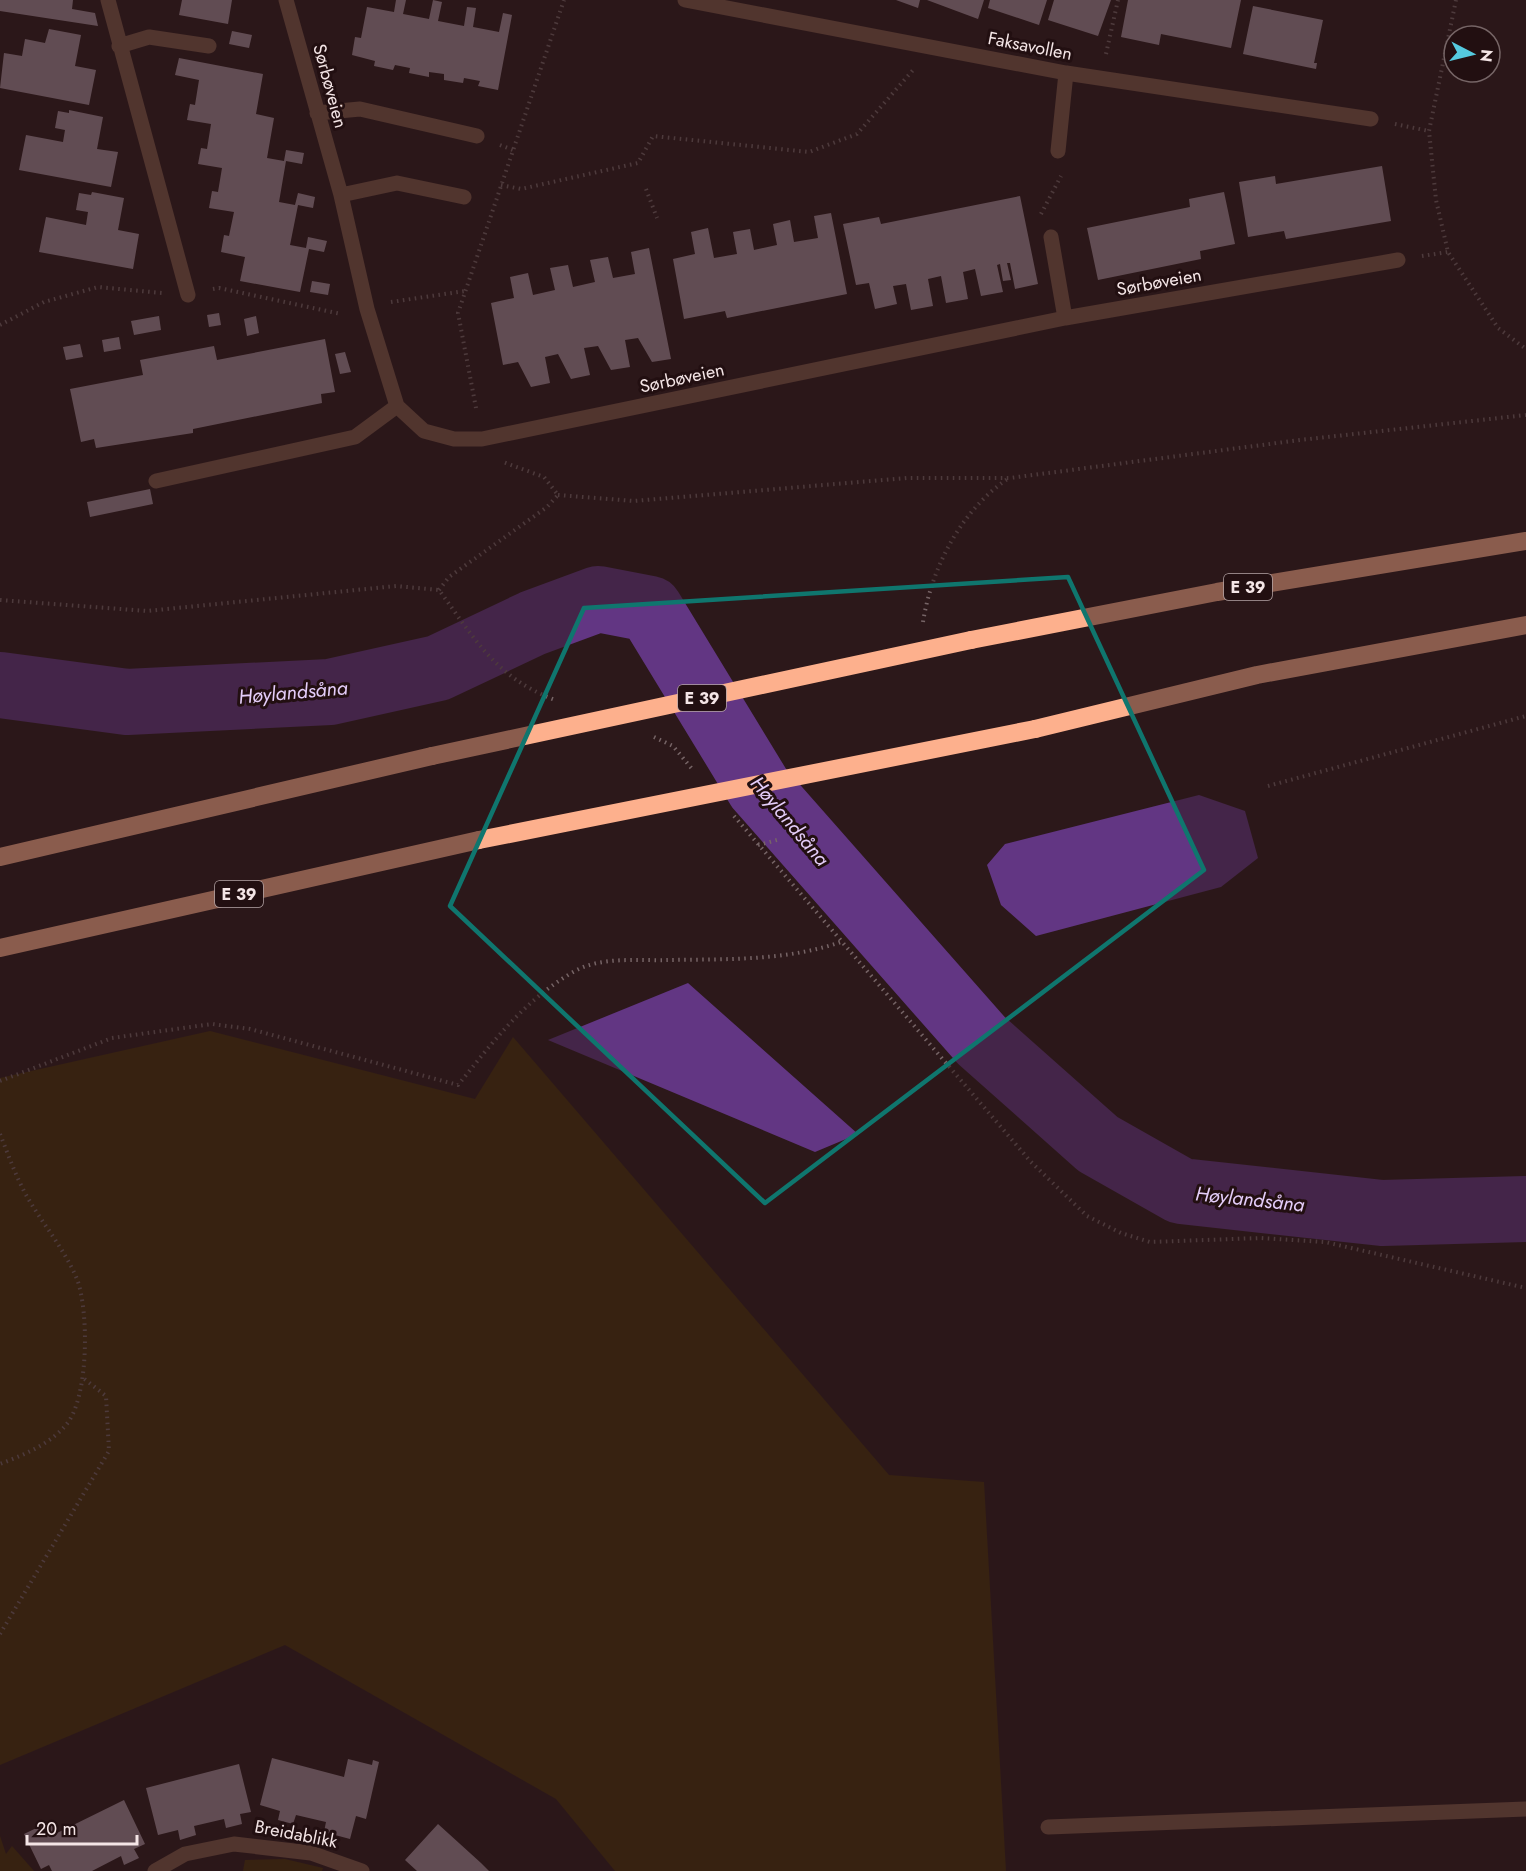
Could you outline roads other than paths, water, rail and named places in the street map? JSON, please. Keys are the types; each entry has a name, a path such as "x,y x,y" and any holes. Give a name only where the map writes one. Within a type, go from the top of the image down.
{"highway":[{"name":"E 39","path":"0,856 432,756 971,640 1217,592 1526,541"},
{"name":"E 39","path":"0,948 478,840 1035,729 1257,675 1526,625"}],"street":[{"path":"108,0 188,295"},
{"name":"Sørbøveien","path":"286,0 340,195 367,309 398,406 424,431 453,439 482,439 1065,318 1398,260"},
{"name":"Faksavollen","path":"685,0 1066,73 1371,119"},
{"path":"119,46 149,37 209,46"},
{"path":"1059,151 1066,73"},
{"path":"317,112 360,109 477,136"},
{"path":"340,195 397,183 464,196"},
{"path":"1051,237 1065,318"},
{"path":"156,481 355,437 398,406"},
{"path":"1048,1827 1526,1809"},
{"name":"Breidablikk","path":"155,1871 185,1854 234,1844 311,1853 362,1871"}],"waterway":[{"name":"Høylandsåna","path":"0,685 127,702 330,692 438,668 533,623 598,599 650,609 759,788 981,1040 1098,1144 1181,1191 1382,1213 1526,1209"}]}
